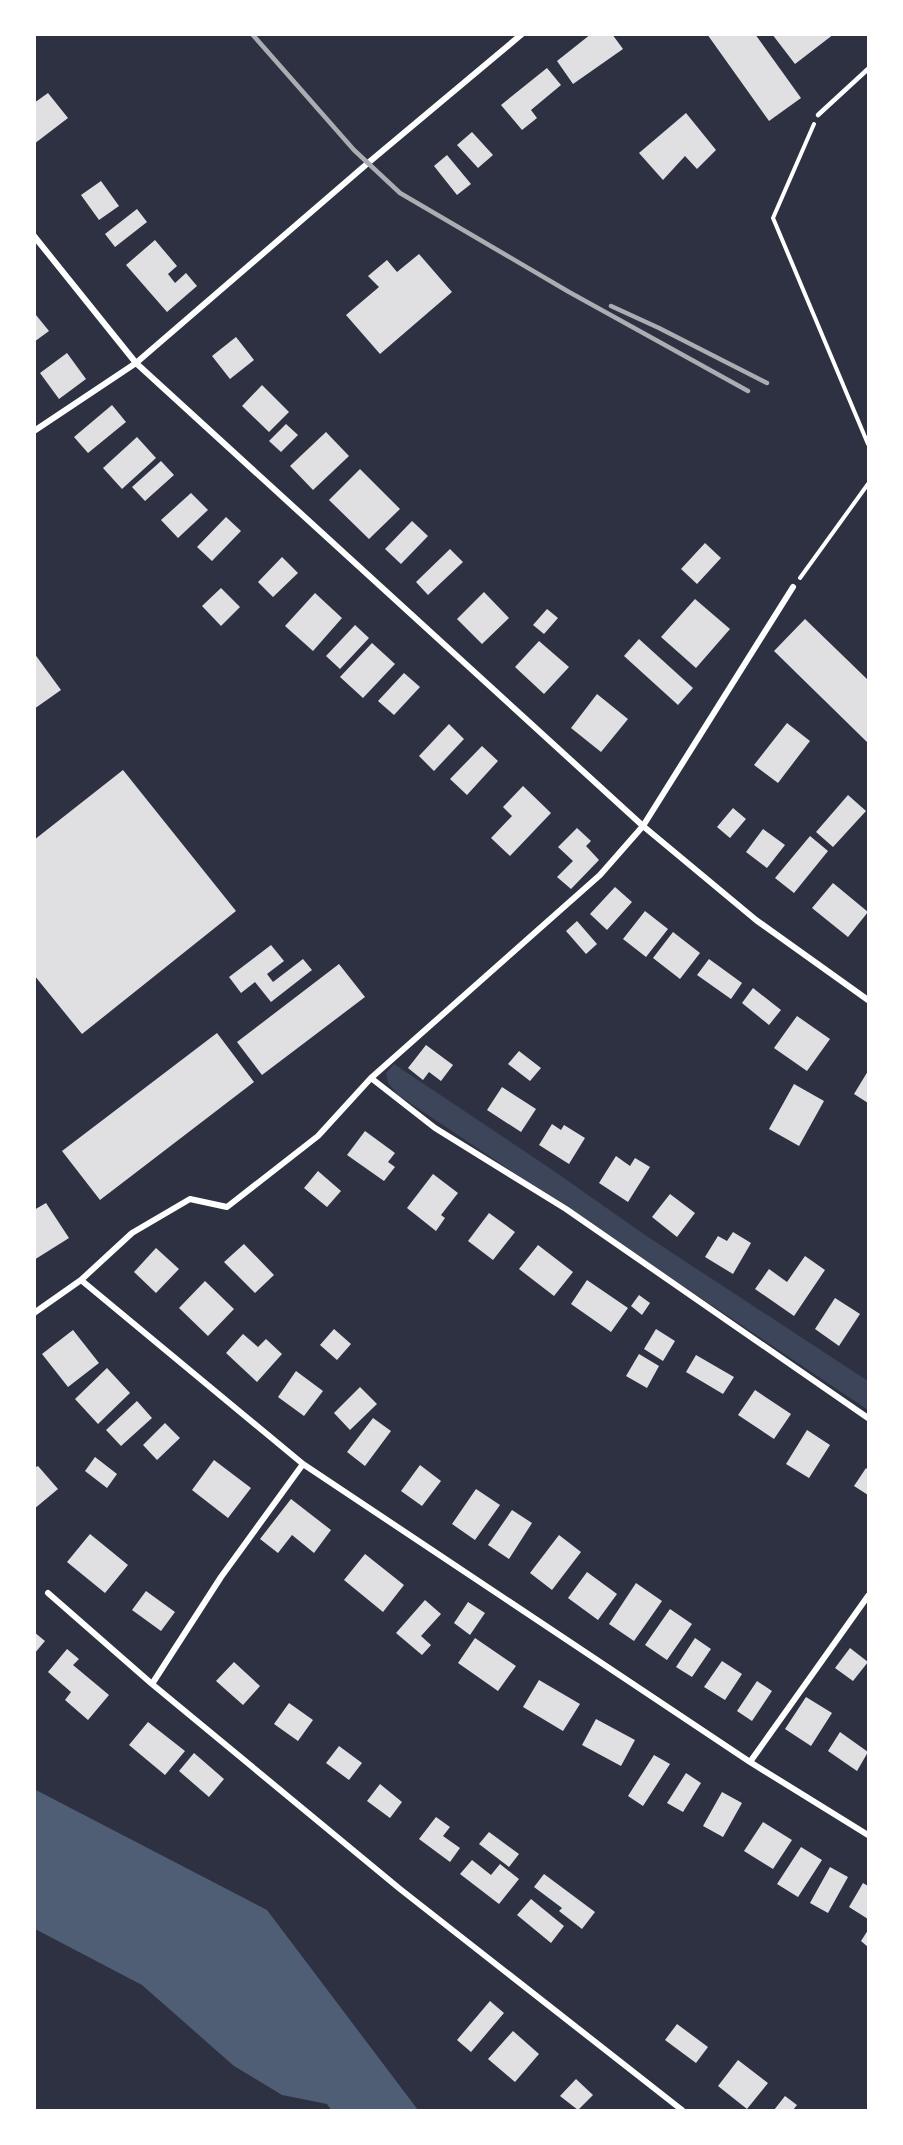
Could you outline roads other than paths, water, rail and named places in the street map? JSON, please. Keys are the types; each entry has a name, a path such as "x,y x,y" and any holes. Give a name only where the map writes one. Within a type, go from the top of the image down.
{"street":[{"path":"34,431 136,363 522,34"},
{"path":"34,236 136,363 643,826 756,920 868,999"},
{"path":"34,1314 81,1280 132,1233 190,1200 227,1207 318,1136 371,1078 600,875 643,826 793,587"},
{"path":"371,1078 435,1128 566,1209 868,1418"},
{"path":"81,1280 303,1464 750,1762 868,1834"},
{"path":"152,1684 221,1577 303,1464"},
{"path":"48,1593 152,1684 400,1889 682,2110"},
{"path":"750,1762 868,1596"}],"lane":[{"path":"818,116 868,69"}],"railway":[{"path":"252,34 354,150 400,193 569,292 748,391"},
{"path":"611,306 767,383"}]}
